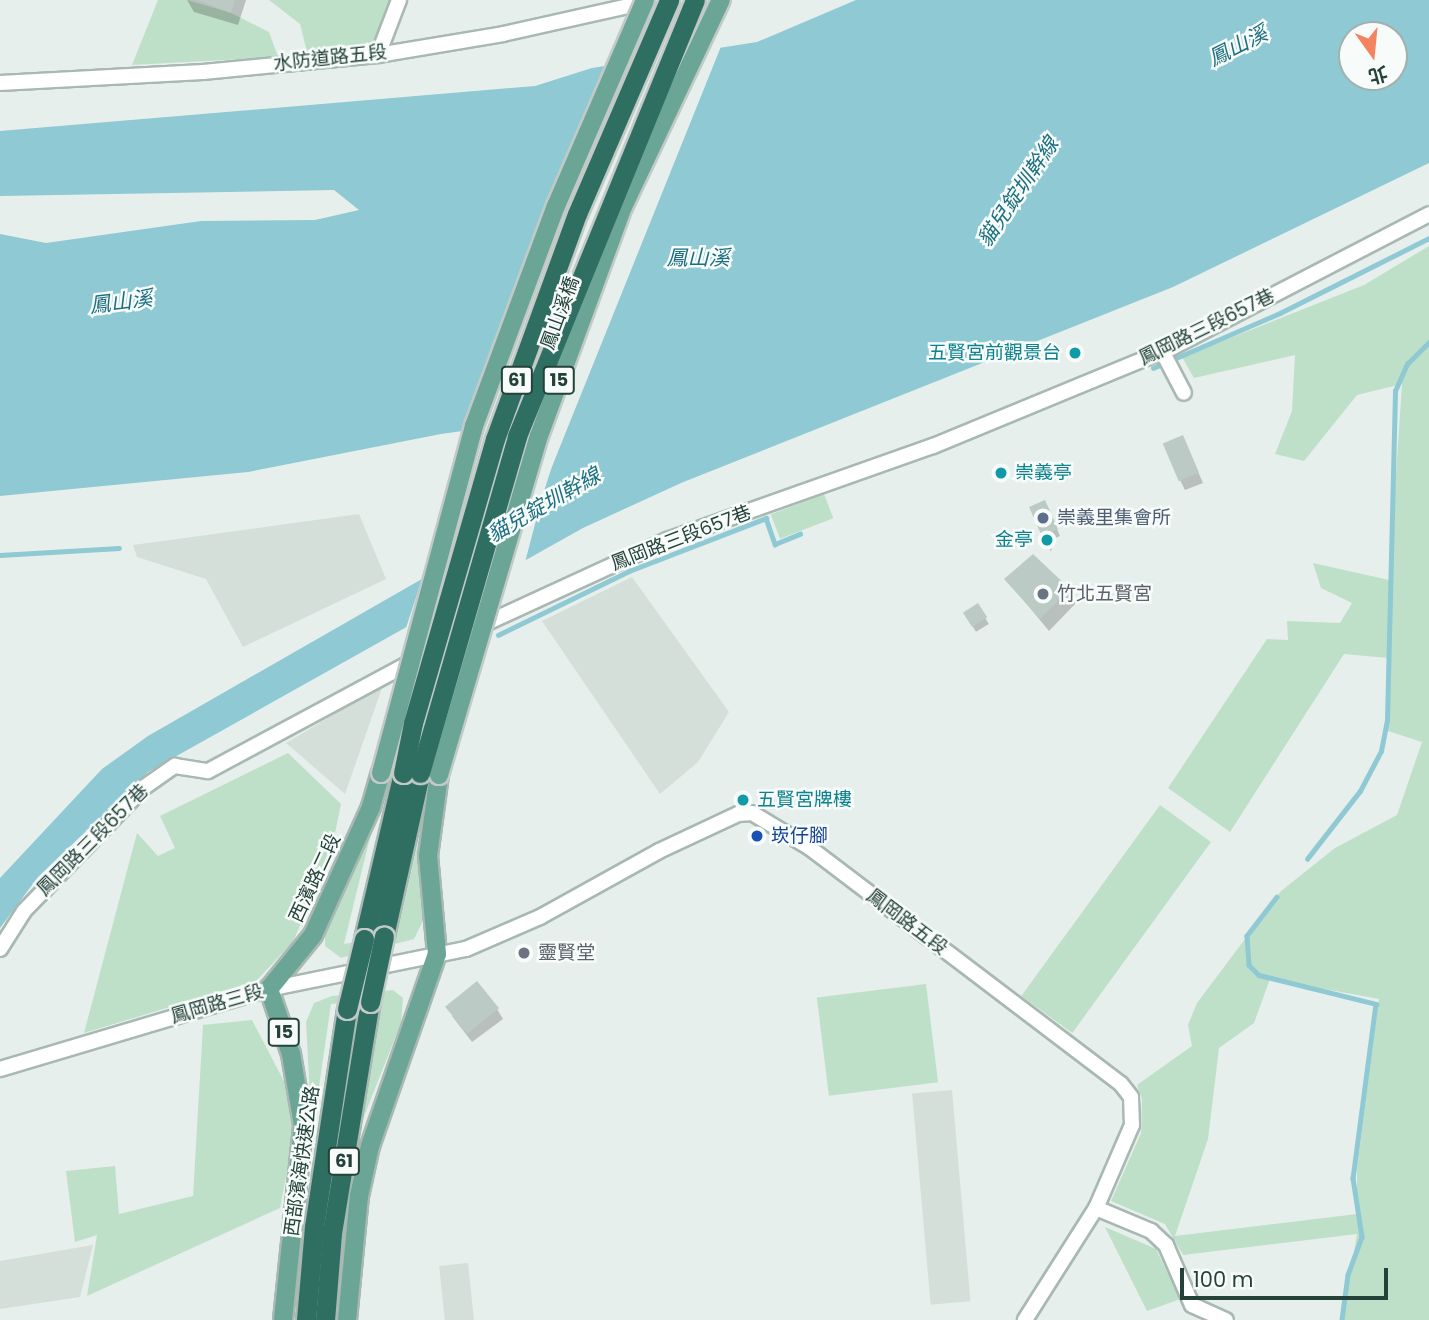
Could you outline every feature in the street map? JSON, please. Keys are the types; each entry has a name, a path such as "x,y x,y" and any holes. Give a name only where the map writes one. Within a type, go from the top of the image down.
{"highway":[{"name":"鳳山溪橋","path":"421,774 413,723 495,439 577,214 668,0"},
{"name":"鳳山溪橋","path":"421,774 517,436 695,0"},
{"name":"西部濱海快速公路","path":"325,1320 332,1233 370,1002 421,774"},
{"name":"西部濱海快速公路","path":"306,1320 314,1227 347,1009 364,939 421,774"}],"main road":[{"name":"西濱路二段","path":"269,989 313,935 372,807 474,426 556,206 645,0"},
{"name":"鳳山溪橋","path":"421,774 539,436 623,207 721,0"},
{"name":"15","path":"347,1320 359,1196 370,1146 437,954 421,774"},
{"name":"15","path":"269,989 291,1054 303,1125 283,1320"}],"street":[{"path":"378,55 400,0"},
{"name":"水防道路五段","path":"0,83 203,72 378,55 503,34 655,0"},
{"name":"鳳岡路三段657巷","path":"0,949 23,911 81,850 143,788 175,766 208,771 496,617 667,540 933,446 1162,351 1429,214"},
{"path":"1162,351 1184,393"},
{"name":"鳳岡路五段","path":"437,954 466,949 540,917 659,852 738,814 752,813 810,848 1127,1090 1133,1104 1132,1125 1096,1208 1025,1320"},
{"name":"鳳岡路三段","path":"0,1069 269,989 437,954"},
{"path":"1096,1208 1151,1231 1166,1245 1192,1306 1226,1320"}],"shaded area":[{"path":"359,514 386,579 243,647 206,579 137,557 133,545"},
{"path":"632,577 729,712 698,762 660,794 542,621"},
{"path":"383,685 345,794 286,743"},
{"path":"952,1090 970,1301 931,1305 912,1093"},
{"path":"93,1245 80,1297 0,1309 0,1261"},
{"path":"468,1263 474,1320 445,1320 439,1266"}],"green space":[{"path":"158,0 187,0 231,13 269,32 278,57 132,65"},
{"path":"269,0 395,0 389,23 395,48 308,56 300,24"},
{"path":"1429,246 1429,1320 1343,1320 1357,1234 1183,1255 1165,1224 1111,1201 1141,1133 1142,1099 1137,1085 1192,1046 1188,1025 1197,1003 1281,891 1335,848 1397,815 1422,742 1388,731 1388,658 1344,654 1230,832 1168,788 1267,639 1288,640 1287,621 1340,623 1352,603 1321,588 1313,563 1389,580 1402,384 1357,395 1304,461 1275,454 1292,411 1295,355 1194,378 1182,357 1364,285","holes":["1270,979 1379,999 1357,1168 1357,1214 1175,1236 1208,1139 1219,1048 1254,1023"]},
{"path":"824,494 833,518 780,539 771,514"},
{"path":"288,753 341,804 332,848 293,942 256,981 84,1033 137,833 158,856 175,848 160,816"},
{"path":"428,798 420,869 424,919 414,939 341,958 325,946 325,928 375,817 344,944 397,935"},
{"path":"1160,805 1211,842 1072,1033 1021,996"},
{"path":"926,984 938,1082 829,1096 817,997"},
{"path":"393,990 403,998 401,1023 361,1124 382,998 331,1004 312,1135 306,1022 314,1003 332,996"},
{"path":"252,1020 288,1089 293,1140 280,1208 87,1296 97,1235 75,1242 66,1171 115,1166 119,1214 193,1196 203,1025"},
{"path":"1105,1227 1156,1249 1180,1299 1147,1311"}],"water":[{"name":"鳳山溪","path":"856,0 1429,0 1429,163 1173,287 681,483 583,528 148,772 38,877 0,928 0,878 102,769 148,736 537,513 568,416 441,434 248,472 0,496 0,234 46,243 201,221 315,220 359,210 334,190 0,196 0,131 535,86 592,68 757,42"}],"pier":[{"path":"722,44 547,479 524,566 404,634 424,573 534,511 564,420 468,434 508,307 609,62"}],"building":[{"path":"197,0 235,0 231,13"},
{"path":"1183,435 1199,473 1179,481 1163,444"},
{"name":"崇義亭","path":"1001,468 1005,469 1005,477 1001,478 997,477 996,473 997,469"},
{"name":"崇義里集會所","path":"1045,500 1058,529 1051,532 1048,550 1029,507"},
{"path":"1033,554 1070,589 1040,619 1004,579"},
{"path":"978,603 987,617 972,627 963,613"},
{"path":"477,981 499,1008 467,1034 445,1007"}],"waterway":[{"path":"1153,368 1280,313 1429,238"},
{"path":"1307,859 1360,791 1381,751 1387,720 1395,391 1407,364 1429,342"},
{"path":"498,635 629,571 766,518 775,544 800,534"},
{"path":"0,555 119,548"},
{"path":"1277,897 1247,936 1249,965 1259,975 1376,1004 1353,1178 1362,1237 1348,1275 1342,1320"}],"place":[{"name":"五賢宮前觀景台","path":"1075,353"},
{"name":"崇義亭","path":"1001,473"},
{"name":"崇義里集會所","path":"1043,518"},
{"name":"金亭","path":"1047,540"},
{"name":"竹北五賢宮","path":"1043,594"},
{"name":"五賢宮牌樓","path":"743,800"},
{"name":"崁仔腳","path":"757,836"},
{"name":"靈賢堂","path":"524,953"}],"water label":[{"name":"貓兒錠圳幹線","path":"1018,192"},
{"name":"貓兒錠圳幹線","path":"544,505"}]}
